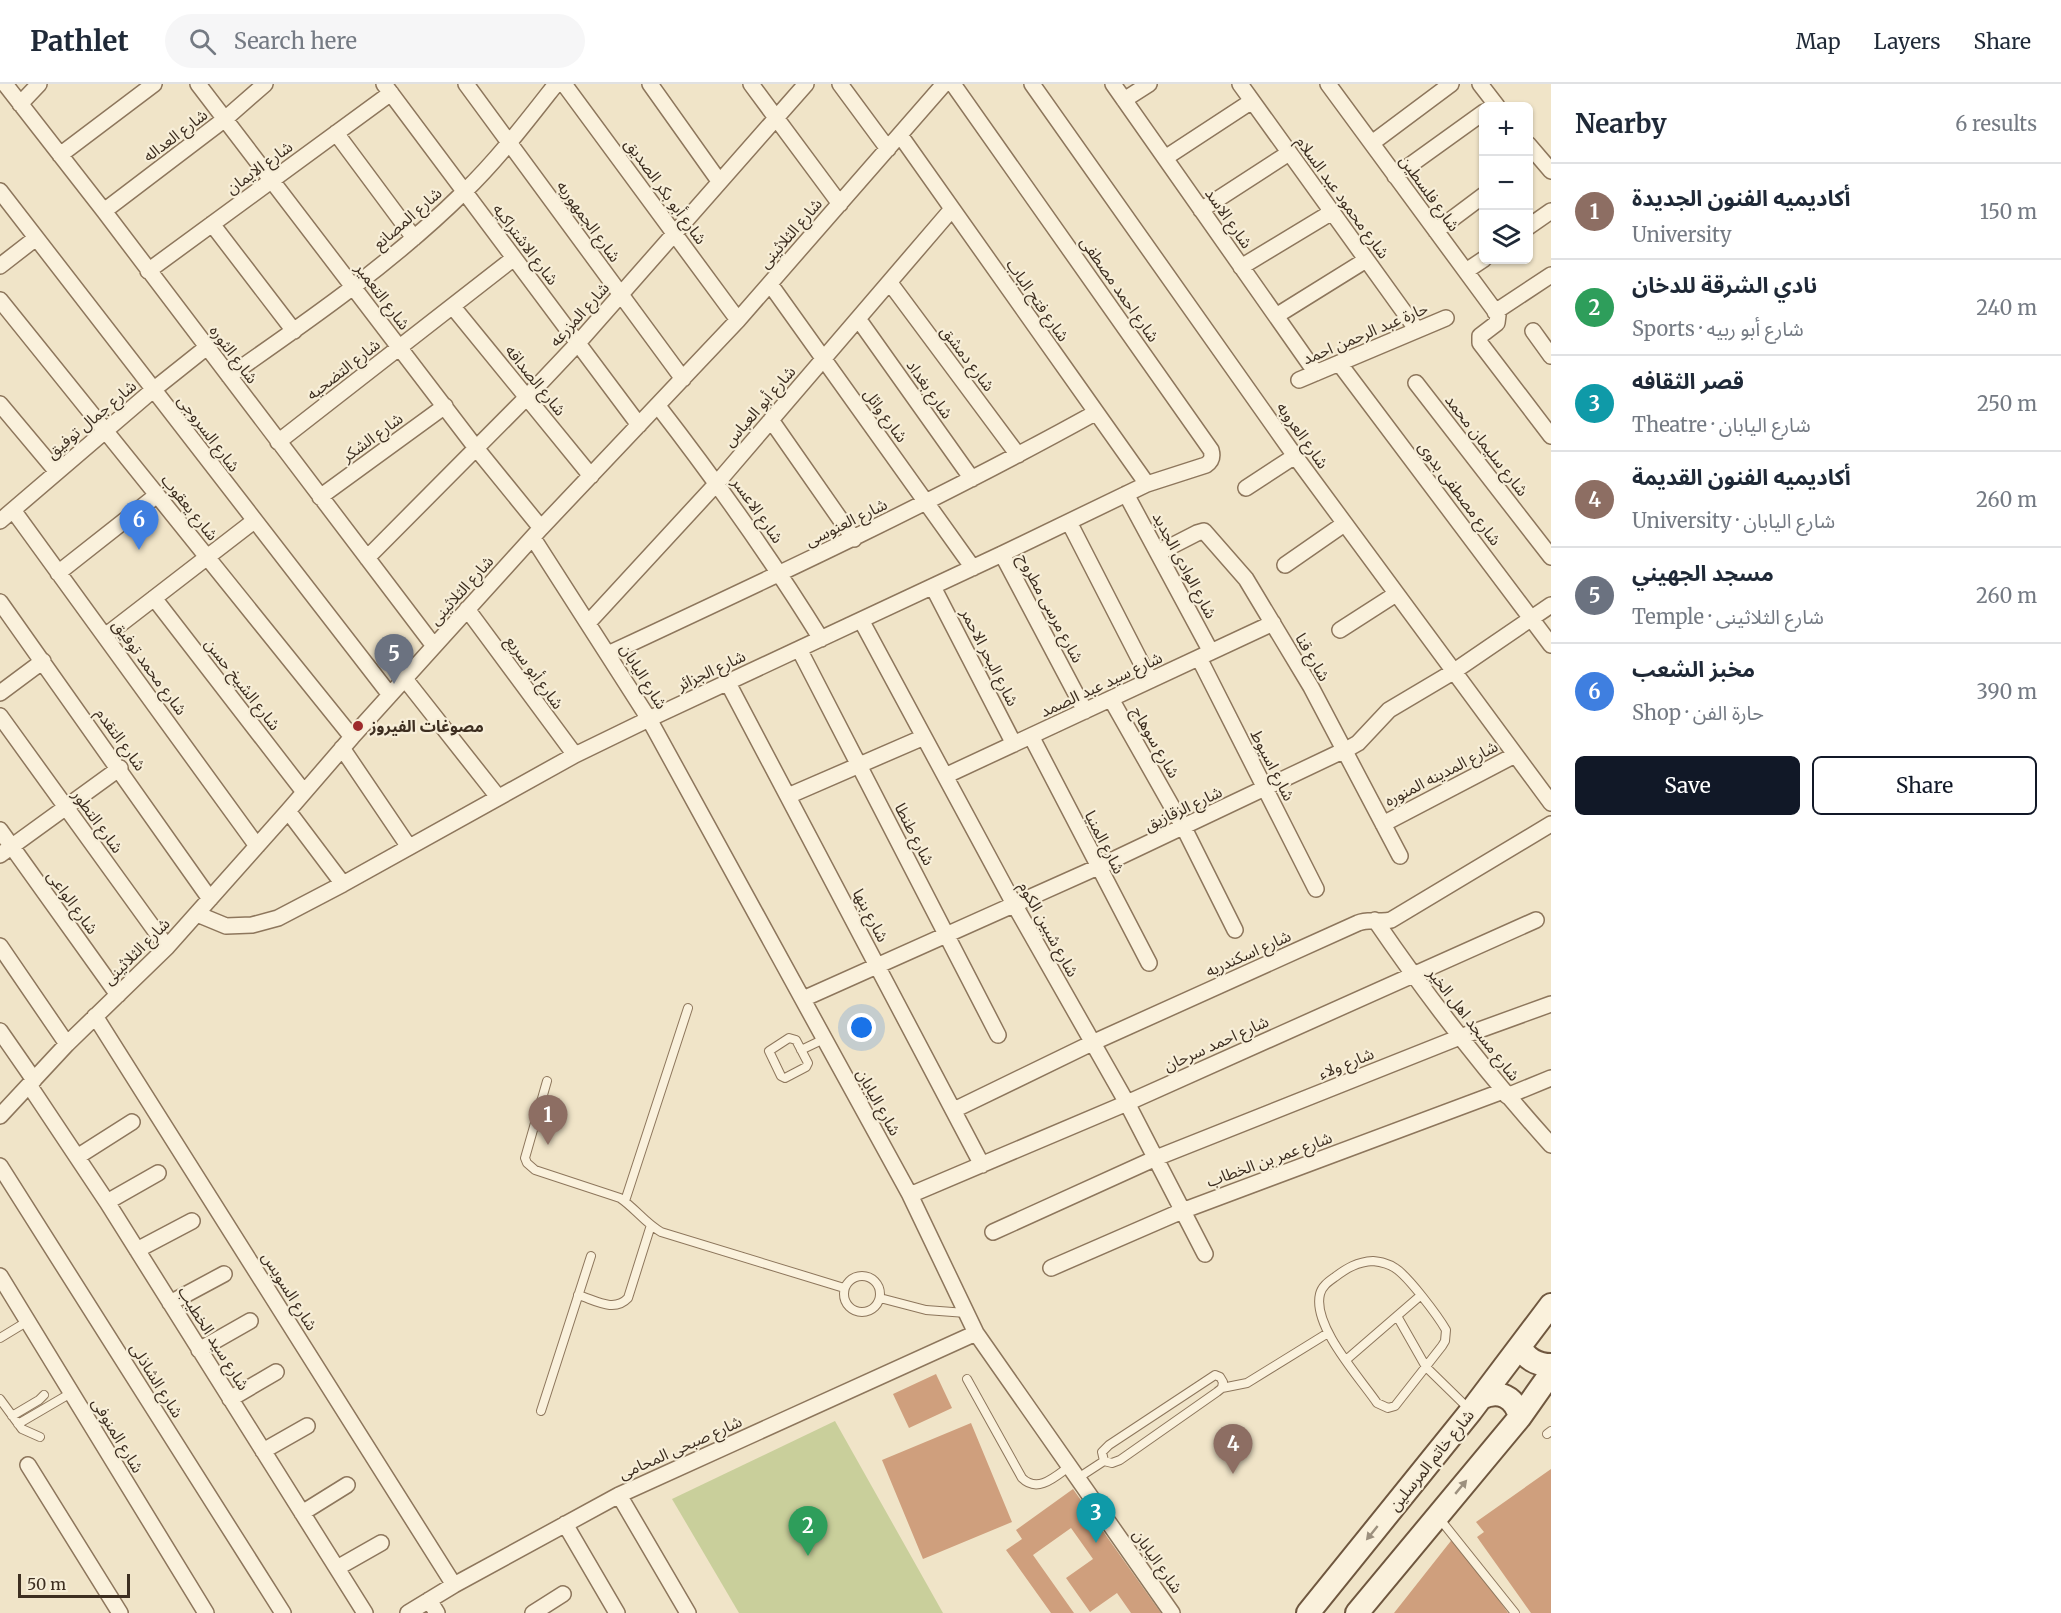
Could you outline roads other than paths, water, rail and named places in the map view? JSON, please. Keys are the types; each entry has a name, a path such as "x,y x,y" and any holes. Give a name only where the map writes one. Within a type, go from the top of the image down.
{"main road":[{"name":"شارع خاتم المرسلين","path":"1308,1613 1476,1404 1551,1305"},
{"path":"1520,1346 1532,1361 1551,1365"},
{"path":"1357,1613 1520,1417 1551,1372"},
{"path":"1476,1404 1487,1395 1502,1395 1514,1403 1520,1417"}],"street":[{"name":"شارع الثوره","path":"5,84 434,646"},
{"path":"20,104 39,84"},
{"path":"60,155 154,84"},
{"name":"شارع التعمير","path":"198,84 445,406 537,533"},
{"name":"شارع العداله","path":"104,211 225,119 265,84"},
{"name":"شارع الجمهوريه","path":"466,84 683,379"},
{"name":"شارع المصانع","path":"230,376 355,287 414,238 465,192 509,143 556,84"},
{"name":"شارع أبو بكر الصديق","path":"564,84 738,320"},
{"path":"650,84 719,181"},
{"path":"751,84 840,204"},
{"name":"شارع المزرعه","path":"367,558 578,343 806,84"},
{"path":"840,84 888,149"},
{"name":"شارع احمد مصطفى","path":"953,84 1211,450 1213,456 1206,465 1147,484"},
{"name":"شارع العروبه","path":"1032,84 1344,524 1551,803"},
{"name":"شارع الاسد","path":"1113,84 1316,373"},
{"path":"1124,100 1149,84"},
{"name":"شارع محمود عبد السلام","path":"1240,84 1417,330"},
{"path":"1372,143 1451,84"},
{"path":"1480,84 1489,102"},
{"name":"شارع الثلاثينى","path":"0,1116 67,1044 167,947 467,609 738,320 900,135 936,87"},
{"name":"شارع فلسطين","path":"1337,87 1395,176 1495,312"},
{"name":"شارع الايمان","path":"148,270 336,133 387,88"},
{"name":"شارع الاشتراكيه","path":"387,88 639,425"},
{"path":"1165,158 1252,101"},
{"path":"1395,176 1479,116"},
{"path":"336,133 414,238"},
{"name":"شارع فتح الباب","path":"900,135 1147,484"},
{"path":"1201,210 1289,153"},
{"path":"1533,155 1551,171"},
{"name":"شارع السروجى","path":"0,191 390,695"},
{"path":"1436,231 1479,199"},
{"name":"شارع أبو العباس","path":"588,623 717,483 952,209"},
{"path":"1533,224 1551,211"},
{"path":"1241,267 1332,212"},
{"path":"212,224 294,331"},
{"path":"0,266 36,238"},
{"name":"شارع التضحيه","path":"278,442 514,258"},
{"path":"1275,316 1366,260"},
{"path":"1466,271 1479,262"},
{"path":"1551,275 1495,312 1498,321 1480,336 1480,343 1551,436"},
{"name":"شارع دمشق","path":"890,283 1018,455"},
{"name":"شارع وائل","path":"770,284 973,568"},
{"name":"شارع يعقوب","path":"0,300 207,557 347,742 409,847"},
{"name":"شارع الصداقه","path":"453,307 591,476"},
{"name":"حارة عبد الرحمن احمد","path":"1299,380 1446,318"},
{"name":"شارع بغداد","path":"858,320 972,479"},
{"path":"1533,332 1551,356"},
{"name":"شارع جمال توفيق","path":"0,521 105,430 207,347"},
{"name":"شارع مصطفى بدوى","path":"1339,363 1551,645"},
{"name":"شارع سليمان محمد","path":"1416,383 1551,557"},
{"path":"0,404 57,472"},
{"name":"شارع الشكر","path":"320,497 445,406"},
{"name":"شارع الاعسر","path":"658,406 717,483 781,574 821,639"},
{"name":"شارع العنوسى","path":"608,654 854,539 1095,413"},
{"path":"771,420 854,539"},
{"path":"1246,489 1295,456"},
{"name":"شارع الجزائر","path":"197,914 226,926 252,925 278,918 575,755 1147,484"},
{"path":"58,573 157,495"},
{"name":"شارع الوادى الجديد","path":"1126,495 1158,553 1205,655"},
{"name":"شارع محمد توفيق","path":"13,510 257,846"},
{"path":"105,636 254,521"},
{"path":"1069,522 1150,680"},
{"path":"1285,565 1344,524"},
{"name":"شارع قنا","path":"1158,553 1204,531 1246,579 1311,687 1400,856"},
{"name":"شارع اليابان","path":"537,533 588,623 649,719 909,1195 976,1333 1172,1613"},
{"name":"شارع مرسى مطروح","path":"1002,554 1085,711"},
{"name":"شارع البحر الاحمر","path":"933,586 1014,744"},
{"path":"1340,630 1396,594"},
{"name":"شارع الشيخ حسن","path":"154,598 304,792"},
{"name":"شارع التقدم","path":"0,602 120,768 210,899"},
{"name":"شارع الزقازيق","path":"802,999 1184,828 1343,751 1358,742 1389,710 1453,672 1551,604"},
{"name":"شارع أبو سريع","path":"467,609 575,755"},
{"name":"شارع شبين الكوم","path":"861,620 1014,904 1127,1102 1205,1254"},
{"name":"شارع سيد عبد الصمد","path":"945,776 1273,623"},
{"name":"شارع طنطا","path":"799,650 998,1035"},
{"name":"شارع اسيوط","path":"1205,655 1265,789 1316,889"},
{"path":"0,693 43,661"},
{"path":"405,679 498,797"},
{"name":"شارع بنها","path":"728,682 982,1165"},
{"name":"شارع سوهاج","path":"1110,699 1184,828 1235,930"},
{"name":"شارع التطور","path":"0,716 167,947"},
{"name":"شارع المنيا","path":"1031,736 1149,963"},
{"path":"788,796 924,737"},
{"name":"شارع المدينه المنوره","path":"1383,824 1515,755"},
{"path":"6,851 120,768"},
{"path":"288,811 343,884"},
{"name":"شارع اسكندريه","path":"954,1110 1092,1043 1358,923 1391,920 1551,824"},
{"name":"شارع الواعى","path":"0,830 6,851 117,995"},
{"name":"شارع مسجد اهل الخير","path":"1376,920 1413,975 1460,1037 1505,1094 1551,1145"},
{"name":"شارع احمد سرحان","path":"909,1195 1127,1102 1536,920"},
{"path":"0,946 67,1044"},
{"name":"شارع ولاء","path":"993,1232 1156,1158 1460,1037 1551,1004"},
{"name":"شارع السويس","path":"95,1017 454,1586"},
{"name":"شارع سيد الخطيب","path":"0,1031 365,1613"},
{"name":"شارع عمر بن الخطاب","path":"1051,1268 1182,1210 1551,1078"},
{"path":"77,1157 132,1122"},
{"name":"شارع الشاذلى","path":"0,1166 283,1613"},
{"path":"107,1202 158,1173"},
{"path":"137,1250 192,1221"},
{"path":"170,1303 224,1274"},
{"name":"شارع المنوفى","path":"0,1278 206,1613"},
{"path":"199,1350 250,1321"},
{"name":"شارع صبحى المحامى","path":"408,1613 433,1606 454,1586 619,1495 976,1333"},
{"path":"230,1399 276,1372"},
{"path":"263,1450 307,1426"},
{"path":"28,1465 120,1613"},
{"path":"302,1513 347,1485"},
{"path":"619,1495 688,1613"},
{"path":"565,1524 617,1613"},
{"path":"337,1568 381,1543"},
{"path":"533,1613 563,1594"}],"lane":[{"path":"625,1201 688,1008"},
{"path":"792,1037 801,1050 807,1065 787,1077 782,1077 769,1054 770,1049 792,1037"},
{"path":"801,1050 824,1038"},
{"path":"547,1081 525,1158 535,1170 625,1201 651,1226 661,1232 844,1288"},
{"path":"579,1295 611,1306 624,1302 628,1298 651,1226"},
{"path":"541,1411 591,1256"},
{"path":"1373,1261 1386,1263 1397,1269 1420,1296 1443,1326 1446,1336 1442,1346 1395,1406 1388,1408 1377,1403 1328,1333 1319,1305 1323,1287 1348,1268 1360,1262 1373,1261"},
{"path":"864,1275 879,1286 880,1298 873,1309 867,1312 854,1311 845,1301 844,1288 852,1278 864,1275"},
{"path":"1346,1360 1420,1296"},
{"path":"880,1298 926,1310 968,1313"},
{"path":"1397,1316 1426,1367 1476,1404"},
{"path":"0,1338 28,1321"},
{"path":"967,1379 1022,1478 1027,1483 1039,1485 1104,1461 1108,1464 1120,1460 1222,1388 1247,1383 1328,1333"},
{"path":"1104,1461 1102,1452 1109,1445 1209,1377 1215,1375 1220,1377 1223,1382 1222,1388"},
{"path":"18,1424 71,1392"},
{"path":"12,1416 41,1397 44,1408"},
{"path":"0,1399 27,1433 40,1437"},
{"path":"1437,1515 1515,1613"}],"place":[{"name":"مخبز الشعب","path":"139,550"},
{"name":"مسجد الجهيني","path":"394,684"},
{"name":"مصوغات الفيروز","path":"358,726"},
{"name":"أكاديميه الفنون الجديدة","path":"548,1145"},
{"name":"أكاديميه الفنون القديمة","path":"1233,1474"},
{"name":"قصر الثقافه","path":"1096,1543"},
{"name":"نادي الشرقة للدخان","path":"808,1556"}]}
